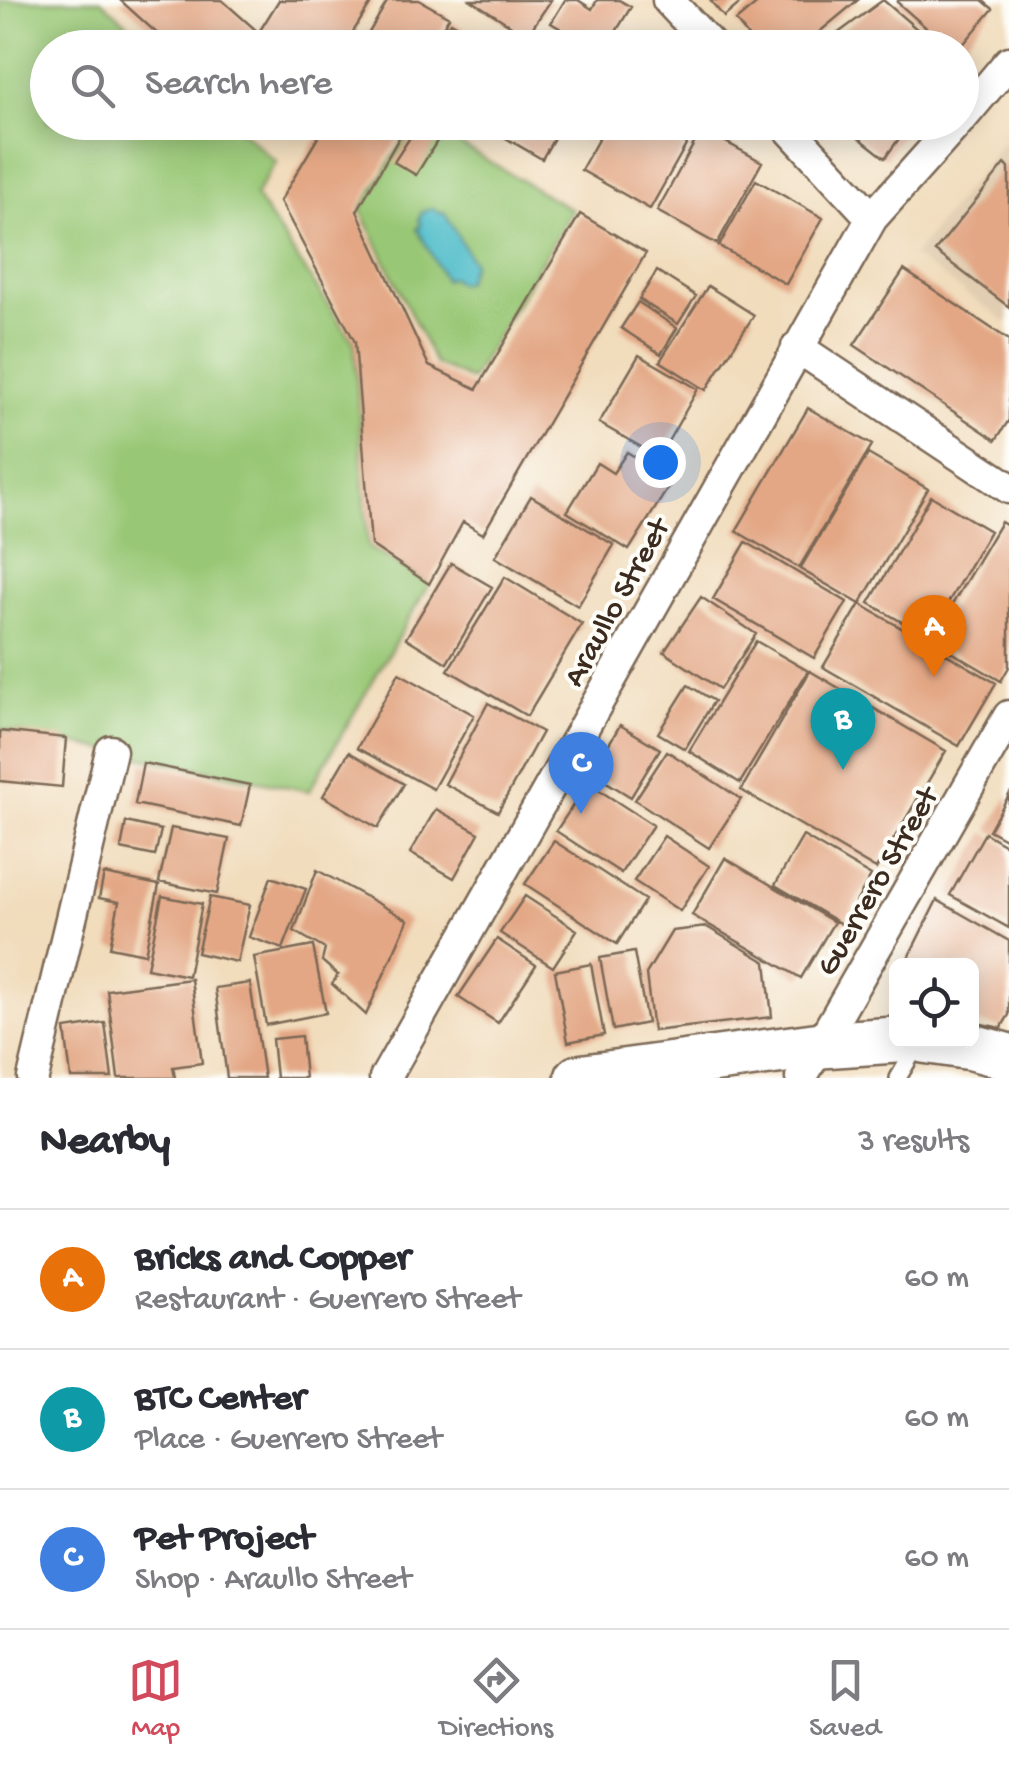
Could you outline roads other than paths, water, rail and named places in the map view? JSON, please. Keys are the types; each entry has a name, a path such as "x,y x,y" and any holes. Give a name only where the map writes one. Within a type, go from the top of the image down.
{"main road":[{"path":"578,1078 811,1061 889,1042"},
{"path":"976,1048 1009,1057"}],"street":[{"path":"668,0 696,30"},
{"name":"Araullo Street","path":"979,98 1009,62"},
{"path":"800,140 872,218"},
{"name":"Araullo Street","path":"385,1078 872,218 942,140"},
{"path":"797,346 1009,488"},
{"name":"Guerrero Street","path":"811,1061 1009,716"},
{"path":"33,1078 112,752"}],"lane":[{"path":"898,1078 916,1048"}],"water":[{"path":"432,208 444,212 473,263 465,282 458,283 450,277 445,280 417,228 421,226 422,212"}],"place":[{"name":"Bricks and Copper","path":"934,677"},
{"name":"BTC Center","path":"843,770"},
{"name":"Pet Project","path":"581,814"}]}
